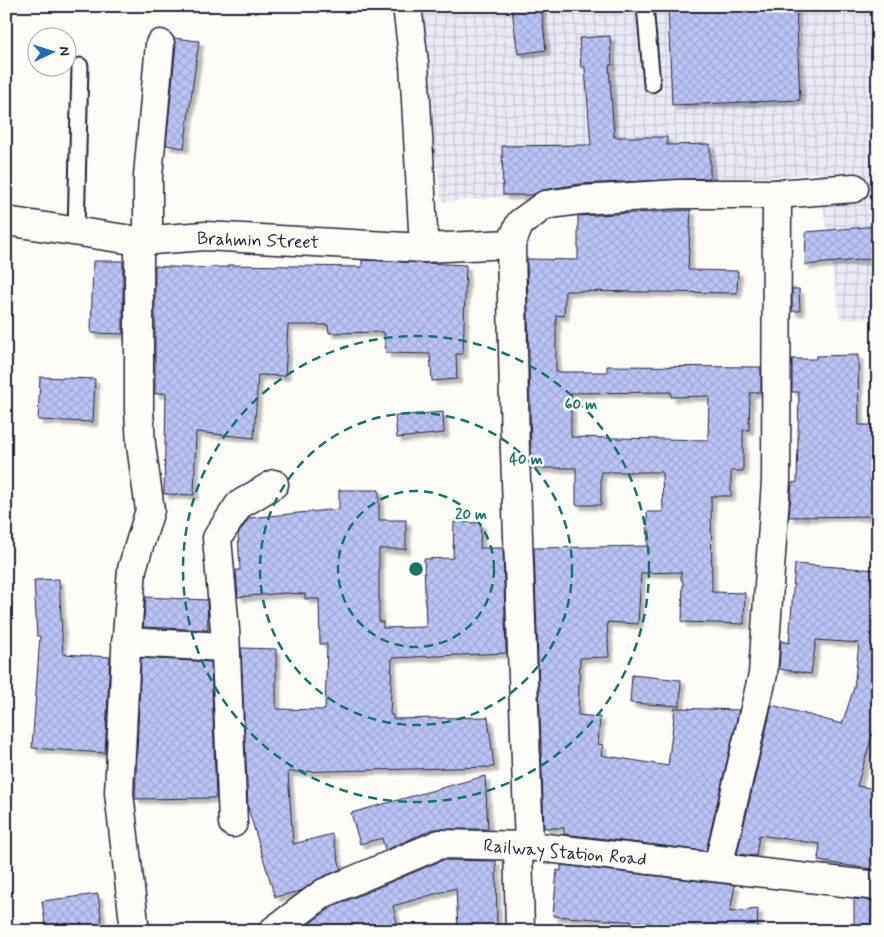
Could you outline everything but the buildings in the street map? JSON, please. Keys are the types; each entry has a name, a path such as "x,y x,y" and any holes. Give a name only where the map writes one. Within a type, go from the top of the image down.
{"street":[{"path":"407,6 414,63 424,248"},
{"path":"136,931 119,793 126,642 132,569 150,510 141,446 139,410 144,241 160,44"},
{"path":"520,931 524,846 511,244 520,223 545,205 581,200 679,194 777,194 854,188"},
{"path":"718,867 763,674 776,480 777,194"},
{"name":"Brahmin Street","path":"6,221 144,241 204,236 424,248 511,244"},
{"path":"233,823 226,647 217,538 239,505 274,484"},
{"path":"126,642 226,647"},
{"name":"Railway Station Road","path":"273,931 324,893 440,844 524,846 878,886"}],"lane":[{"path":"645,6 652,84"},
{"path":"76,232 80,66"}],"shaded area":[{"path":"412,6 878,6 878,318 840,319 818,173 442,202"}]}
